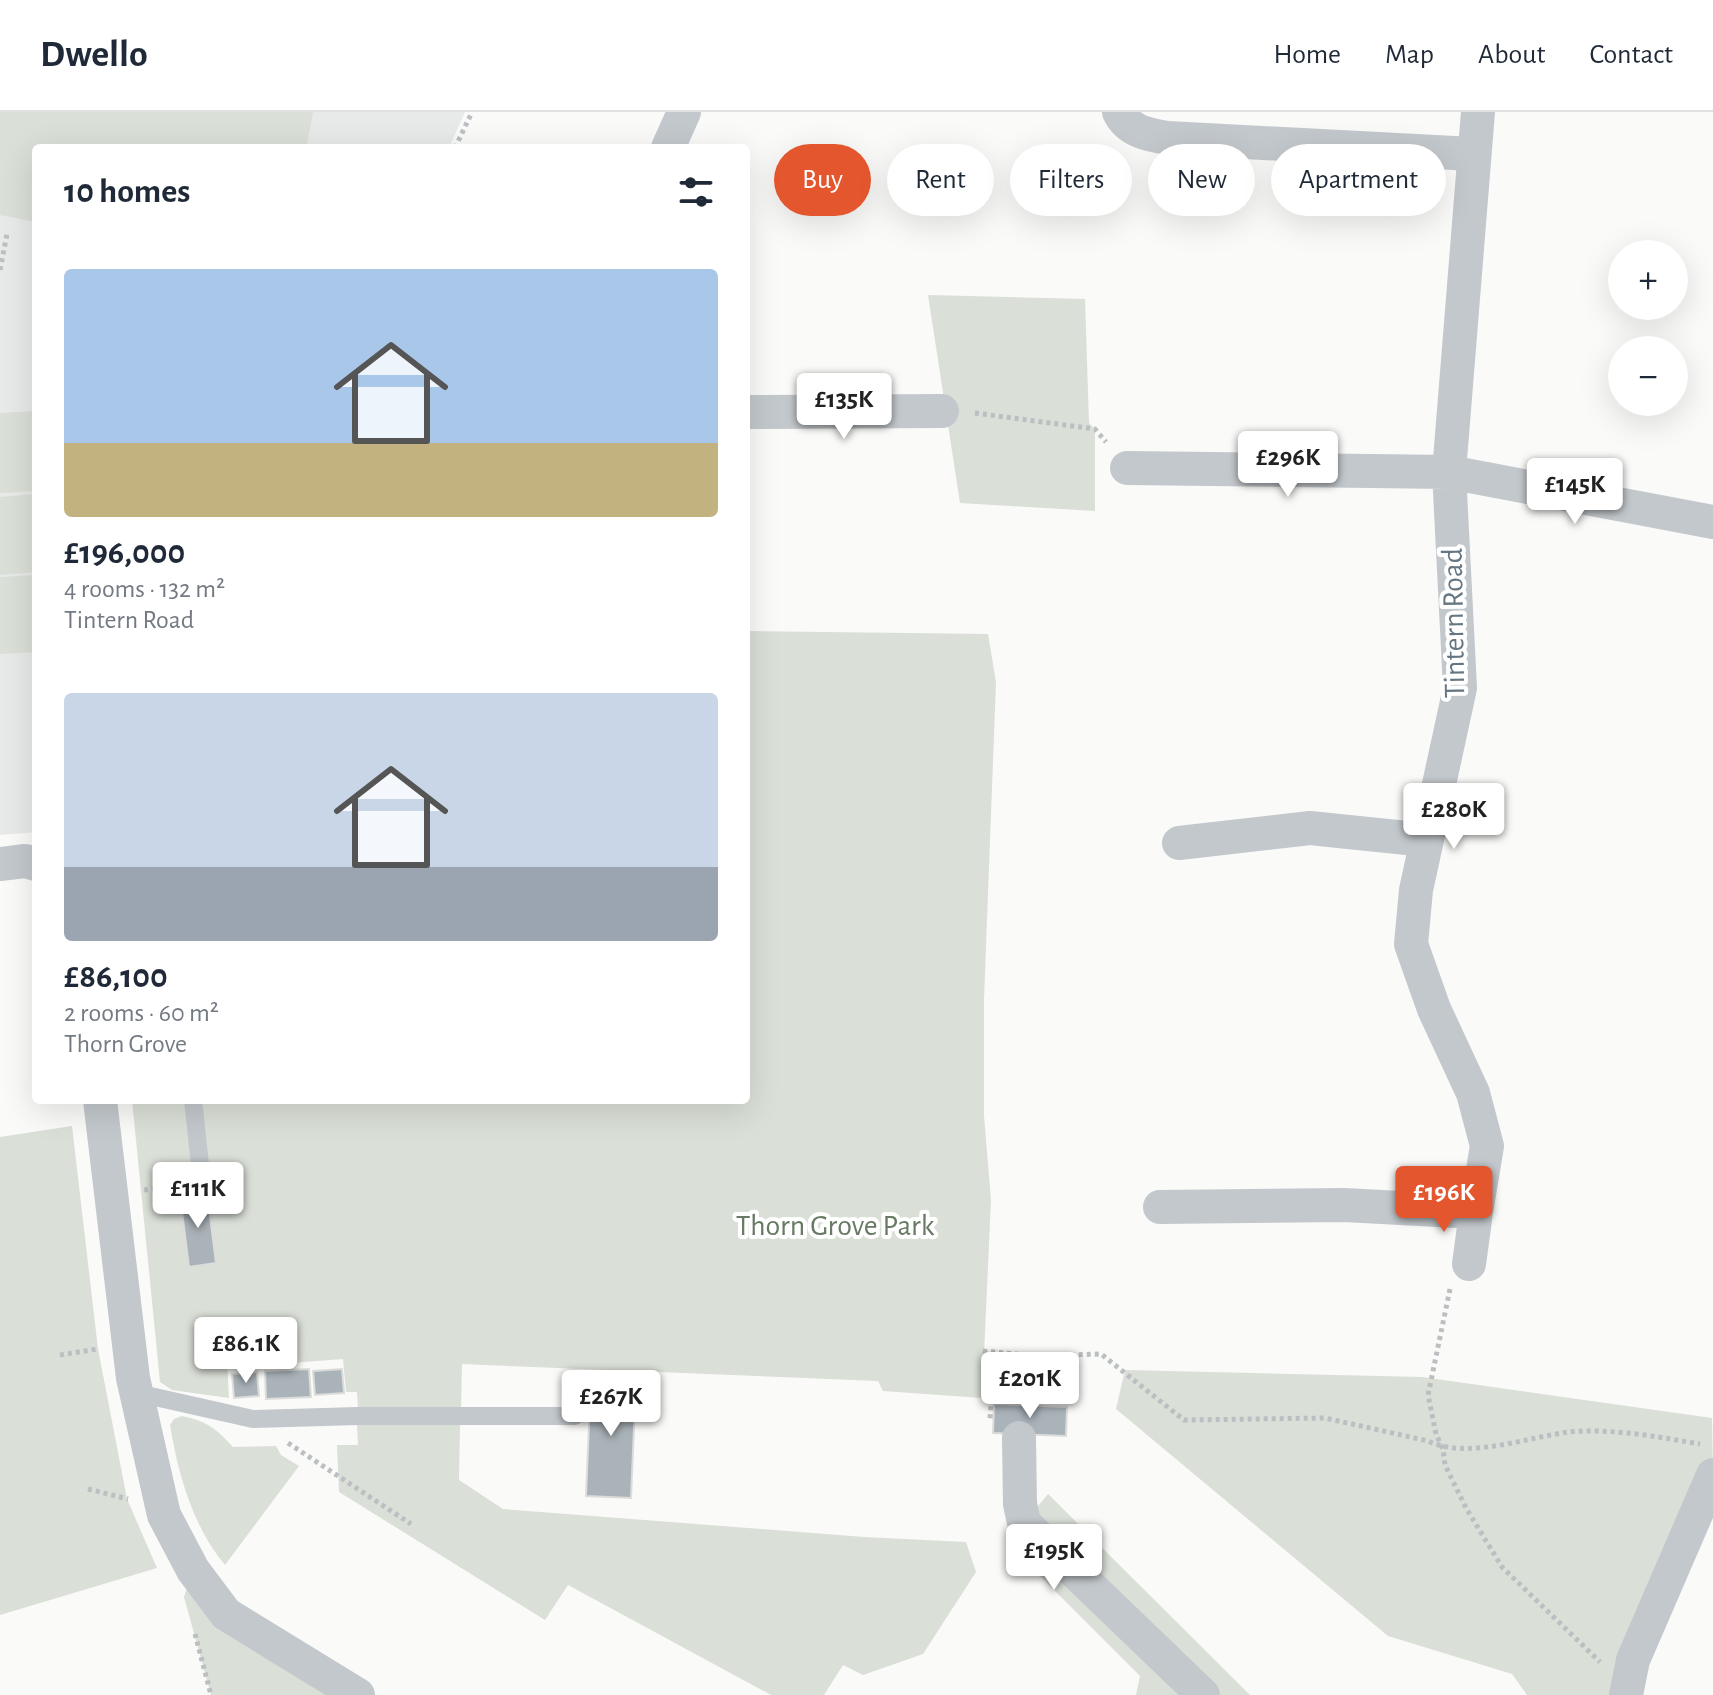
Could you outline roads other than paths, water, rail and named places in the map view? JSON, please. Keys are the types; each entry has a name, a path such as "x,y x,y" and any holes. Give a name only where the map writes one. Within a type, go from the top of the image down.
{"street":[{"path":"670,144 684,112"},
{"path":"1119,112 1123,122 1144,134 1168,138 1473,154"},
{"name":"Tintern Road","path":"1469,1264 1487,1146 1473,1093 1434,1009 1411,944 1416,890 1460,688 1449,472 1478,112"},
{"path":"750,412 942,411"},
{"path":"1127,468 1449,472 1713,522"},
{"path":"1179,843 1310,828 1426,840"},
{"path":"0,864 32,863"},
{"path":"100,1104 137,1393 164,1515 193,1570 226,1614 358,1695"},
{"path":"1160,1207 1344,1205 1476,1212"},
{"path":"1019,1438 1020,1504 1024,1523 1203,1695"},
{"path":"1627,1692 1633,1660 1713,1475"}],"lane":[{"path":"193,1104 202,1183"},
{"path":"137,1393 229,1416 575,1416"}],"park label":[{"name":"Thorn Grove Park","path":"835,1225"}]}
